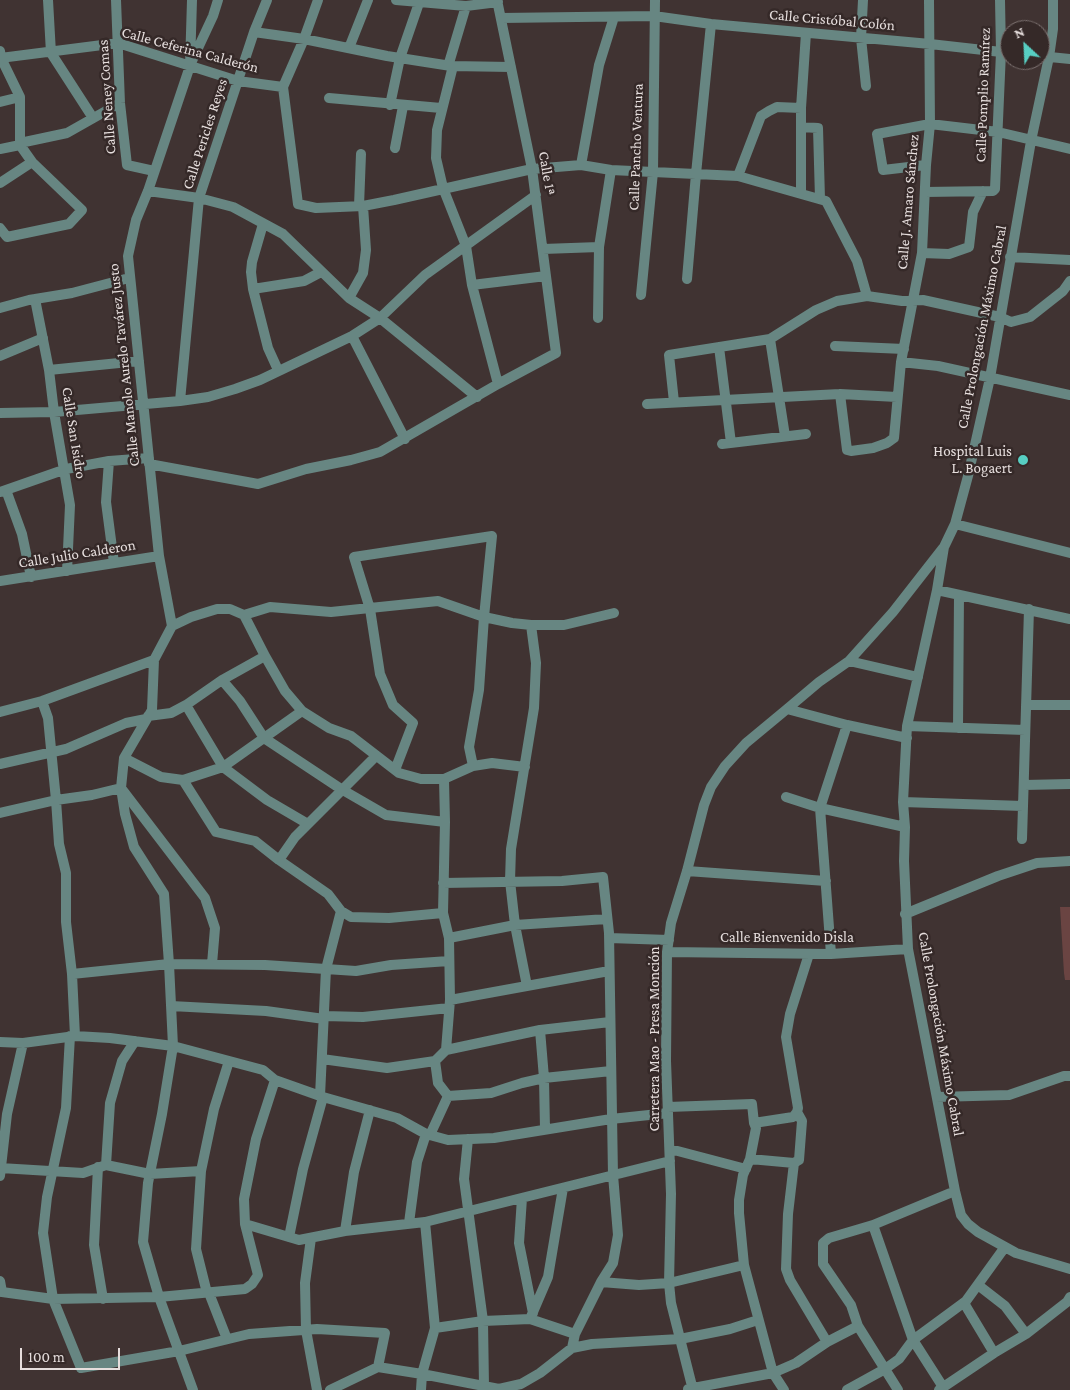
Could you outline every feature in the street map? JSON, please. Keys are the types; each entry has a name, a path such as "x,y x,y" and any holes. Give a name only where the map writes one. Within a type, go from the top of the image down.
{"street":[{"path":"48,0 51,53 93,118"},
{"name":"Calle Neney Comas","path":"116,0 120,103 127,165 154,171"},
{"name":"Calle Manolo Aurelo Tavárez Justo","path":"172,626 160,556 128,256 136,220 148,191 190,66 192,0"},
{"path":"190,66 218,0"},
{"name":"Calle Pericles Reyes","path":"180,401 199,198 254,32 267,0"},
{"path":"318,0 304,39 283,87 297,203 316,208 361,206 532,169 581,165 611,170 738,176 801,193 820,199 828,204 857,261 867,296"},
{"path":"349,48 368,0"},
{"path":"396,0 466,6 498,1"},
{"name":"Calle Pancho Ventura","path":"641,295 653,172 655,0"},
{"path":"863,0 862,38 866,86"},
{"name":"Calle J. Amaro Sánchez","path":"840,394 847,450 880,446 890,442 895,435 901,362 922,253 930,124 929,0"},
{"name":"Calle Pomplio Ramírez","path":"1000,0 1002,20"},
{"name":"Calle Prolongación Máximo Cabral","path":"1050,39 1053,29 1054,0"},
{"path":"390,105 400,58 420,1"},
{"name":"Calle 1ª","path":"498,1 532,169 556,353 498,384"},
{"path":"31,577 22,534 3,491 64,470 109,460 149,461 258,484 380,452 498,384 472,285 466,246 443,188 435,151 441,108 452,70 449,63 466,6"},
{"name":"Calle Cristóbal Colón","path":"501,18 654,16 711,24 1000,51"},
{"path":"581,165 600,65 614,17"},
{"path":"688,280 696,174 711,24"},
{"path":"254,32 304,39 451,66 511,67"},
{"path":"801,193 801,108 806,33"},
{"name":"Calle Ceferina Calderón","path":"0,58 118,43 238,81 283,87"},
{"path":"0,51 0,58 20,97 20,144 32,162 82,210 69,224 7,237 0,228"},
{"path":"1050,57 1070,59"},
{"name":"Calle Pomplio Ramírez","path":"983,191 994,190 1004,70"},
{"name":"Calle Prolongación Máximo Cabral","path":"1043,70 990,378 955,524 944,547 937,590 907,726 903,802 905,826 905,914 908,949 954,1191 962,1214 968,1224 978,1232 1016,1253 1070,1269"},
{"path":"0,102 20,97"},
{"path":"330,98 390,105 441,108"},
{"path":"0,149 67,133 120,103"},
{"path":"395,148 402,106"},
{"path":"738,176 761,116 769,110 778,108 801,108"},
{"path":"926,165 883,170 876,136 879,133 930,124 998,132 1031,141 1070,148"},
{"path":"801,127 818,128 820,199"},
{"path":"349,298 363,273 366,250 361,206 361,154"},
{"path":"0,183 32,162"},
{"path":"598,318 599,247 611,170"},
{"path":"148,191 199,198 233,207 283,234 349,298 380,318 477,397"},
{"path":"922,253 949,254 969,247 973,212 983,191 925,192"},
{"path":"0,413 54,412 180,401 208,397 235,390 260,380 352,336 380,318 425,275 536,195"},
{"path":"263,224 252,262 252,288 268,348 278,370"},
{"path":"543,249 599,247"},
{"path":"1010,257 1070,260"},
{"path":"252,288 304,281 321,272"},
{"path":"472,285 546,276"},
{"path":"0,308 35,299 72,293 129,278"},
{"path":"674,402 669,355 770,339 822,306 837,301 867,296 902,301 923,300 1000,317 1011,322 1030,317 1063,291 1070,281"},
{"name":"Calle San Isidro","path":"35,299 50,370 54,412 70,505 67,572"},
{"path":"352,336 405,439"},
{"path":"0,356 43,338"},
{"path":"770,339 785,436"},
{"path":"836,346 904,349"},
{"path":"719,347 725,399 727,443 806,434"},
{"path":"50,370 139,361"},
{"path":"901,362 938,366 1070,396"},
{"path":"647,404 840,394 897,397"},
{"path":"109,460 106,502 114,563"},
{"path":"955,524 1070,553"},
{"path":"396,770 413,723 393,705 380,674 370,609 354,557 492,536 479,690 469,747 473,766"},
{"name":"Carretera Mao - Presa Monción","path":"691,1389 671,1303 669,1283 671,1194 666,1061 667,952 672,923 704,805 717,777 746,743 819,682 849,661 893,612 944,547"},
{"name":"Calle Julio Calderon","path":"0,581 160,556"},
{"path":"937,590 1070,619"},
{"path":"958,728 959,595"},
{"path":"244,615 270,607 332,612 438,601 484,617 531,625 564,625 614,613"},
{"path":"194,1390 159,1297 143,1242 150,1174 173,1046 164,894 134,847 125,814 121,788 124,758 152,710 154,660 172,626 191,617 217,609 230,609 244,615 286,691 302,711 329,728 352,736 399,774 421,780 444,779 473,766 492,763 525,767"},
{"path":"1022,839 1029,609"},
{"path":"527,986 515,926 510,881 511,849 534,708 536,663 531,625"},
{"path":"0,764 66,749 126,723 171,713 222,680 265,656"},
{"path":"0,712 42,701 154,660"},
{"path":"849,661 918,677"},
{"path":"222,680 240,701 264,738 341,789 386,815 445,822"},
{"path":"42,701 48,718 59,844 66,873 66,922 72,974 72,1036 66,1108 52,1171 43,1233 53,1299 81,1368 179,1351 249,1334 306,1330 385,1333 378,1367"},
{"path":"186,705 223,767 267,800 308,824"},
{"path":"1026,705 1070,705"},
{"path":"787,709 907,738"},
{"path":"124,758 161,777 183,780 223,767 302,711"},
{"path":"831,954 820,808 847,725"},
{"path":"907,726 1025,730"},
{"path":"279,860 295,837 376,756"},
{"path":"444,779 445,822 442,913 449,938 449,1004 446,1050"},
{"path":"183,780 216,832 255,841 328,894 341,911 351,917 389,918 442,913"},
{"path":"1024,785 1070,784"},
{"path":"0,813 121,788"},
{"path":"121,788 204,898 215,928 212,964"},
{"path":"786,796 820,808 905,826"},
{"path":"903,802 1023,806"},
{"path":"905,914 998,876 1036,863 1070,861"},
{"path":"687,871 826,881"},
{"path":"444,883 562,881 603,877 609,938 612,1071 611,1119 618,1235 612,1263 575,1334 572,1348"},
{"path":"290,1237 303,1169 321,1096 326,969 341,911"},
{"path":"449,938 515,926 607,919"},
{"path":"609,938 669,940"},
{"name":"Calle Bienvenido Disla","path":"667,952 831,954 908,949"},
{"path":"754,1123 793,1117 797,1112 798,1108 786,1037 790,1014 809,954"},
{"path":"72,974 169,964 212,964 356,971 391,965 449,961"},
{"path":"171,1006 266,1011 324,1018 363,1017 449,1004 527,986 609,971"},
{"path":"322,1059 387,1068 434,1061 446,1050 540,1030 610,1022"},
{"path":"540,1030 544,1078 545,1129"},
{"path":"0,1042 23,1043 72,1036 110,1038 173,1046 263,1070 275,1080 321,1096 397,1118 428,1134 448,1140 494,1138 668,1110 752,1104 756,1128 739,1200 738,1213 744,1264 758,1320 773,1373 784,1390"},
{"path":"103,1299 94,1245 102,1166 110,1103 122,1061 135,1041"},
{"path":"23,1043 7,1114 1,1171 83,1173 102,1166 150,1174 201,1170"},
{"path":"227,1339 208,1293 196,1249 201,1170 214,1109 229,1061"},
{"path":"434,1061 438,1084 448,1096"},
{"path":"448,1096 491,1093 544,1078 612,1071"},
{"path":"937,1097 1009,1094 1064,1076 1070,1076"},
{"path":"0,1281 2,1292 53,1299 159,1297 245,1289 252,1284 258,1274 245,1224 244,1199 256,1139 275,1080"},
{"path":"409,1224 417,1162 428,1134 448,1096"},
{"path":"346,1231 354,1172 370,1110"},
{"path":"670,1148 748,1164 794,1163 799,1160 802,1121 797,1112"},
{"path":"468,1139 464,1179 482,1321 484,1386"},
{"path":"245,1224 299,1240 346,1231 425,1222 670,1161"},
{"path":"794,1163 788,1214 786,1269 790,1280 827,1342"},
{"path":"531,1316 548,1276 563,1188"},
{"path":"898,1390 858,1326 851,1305 823,1264 823,1243 829,1238 873,1225 954,1191"},
{"path":"522,1198 519,1242 531,1316"},
{"path":"421,1390 422,1374 434,1328 425,1222"},
{"path":"873,1225 913,1340 941,1388 1026,1334 1067,1302 1070,1297"},
{"path":"311,1238 305,1283 306,1330 317,1390"},
{"path":"847,1390 899,1359 913,1340 964,1303 1005,1247"},
{"path":"601,1282 638,1285 669,1283 744,1264"},
{"path":"978,1285 1005,1306 1026,1334"},
{"path":"964,1303 994,1353"},
{"path":"434,1328 531,1316 575,1334"},
{"path":"330,1390 378,1367 499,1389 521,1384 540,1373 572,1348 592,1344 680,1339 730,1329 758,1320"},
{"path":"691,1389 773,1373 796,1363 827,1342 858,1326"}],"shaded area":[{"path":"1060,907 1070,907 1070,980 1065,980 1064,973"}],"place":[{"name":"Hospital Luis L. Bogaert","path":"1023,460"}]}
